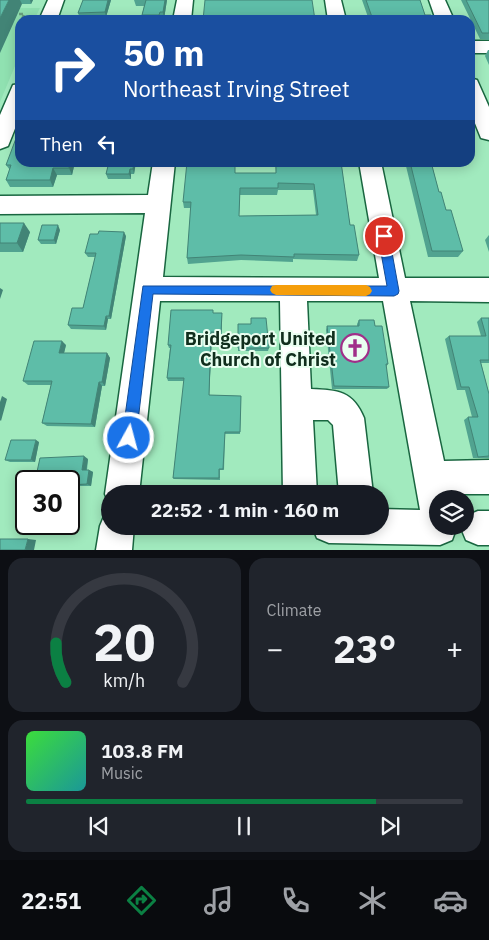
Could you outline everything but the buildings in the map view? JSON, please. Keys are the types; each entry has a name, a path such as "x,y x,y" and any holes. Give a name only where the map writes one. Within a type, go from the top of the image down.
{"street":[{"path":"50,15 56,0"},
{"path":"183,15 185,0"},
{"path":"333,0 336,15"},
{"path":"437,0 443,15"},
{"path":"475,47 489,47"},
{"path":"475,97 489,132"},
{"path":"2,133 15,102"},
{"path":"123,485 163,167"},
{"path":"371,167 432,490"},
{"path":"0,205 158,204"},
{"path":"147,289 489,290"},
{"path":"293,290 300,485"},
{"path":"297,404 335,405 348,418 355,485"},
{"path":"430,478 489,477"},
{"path":"389,528 429,530"},
{"path":"114,550 116,535"}],"path":[{"path":"8,14 24,15"}],"shaded area":[{"path":"0,8 40,8 36,15 15,15 15,66 0,102"}],"slow traffic":[{"path":"276,290 366,291"}],"place":[{"name":"Bridgeport United Church of Christ","path":"355,348"}],"route":[{"path":"129,438 147,289 394,291 384,236"}]}
